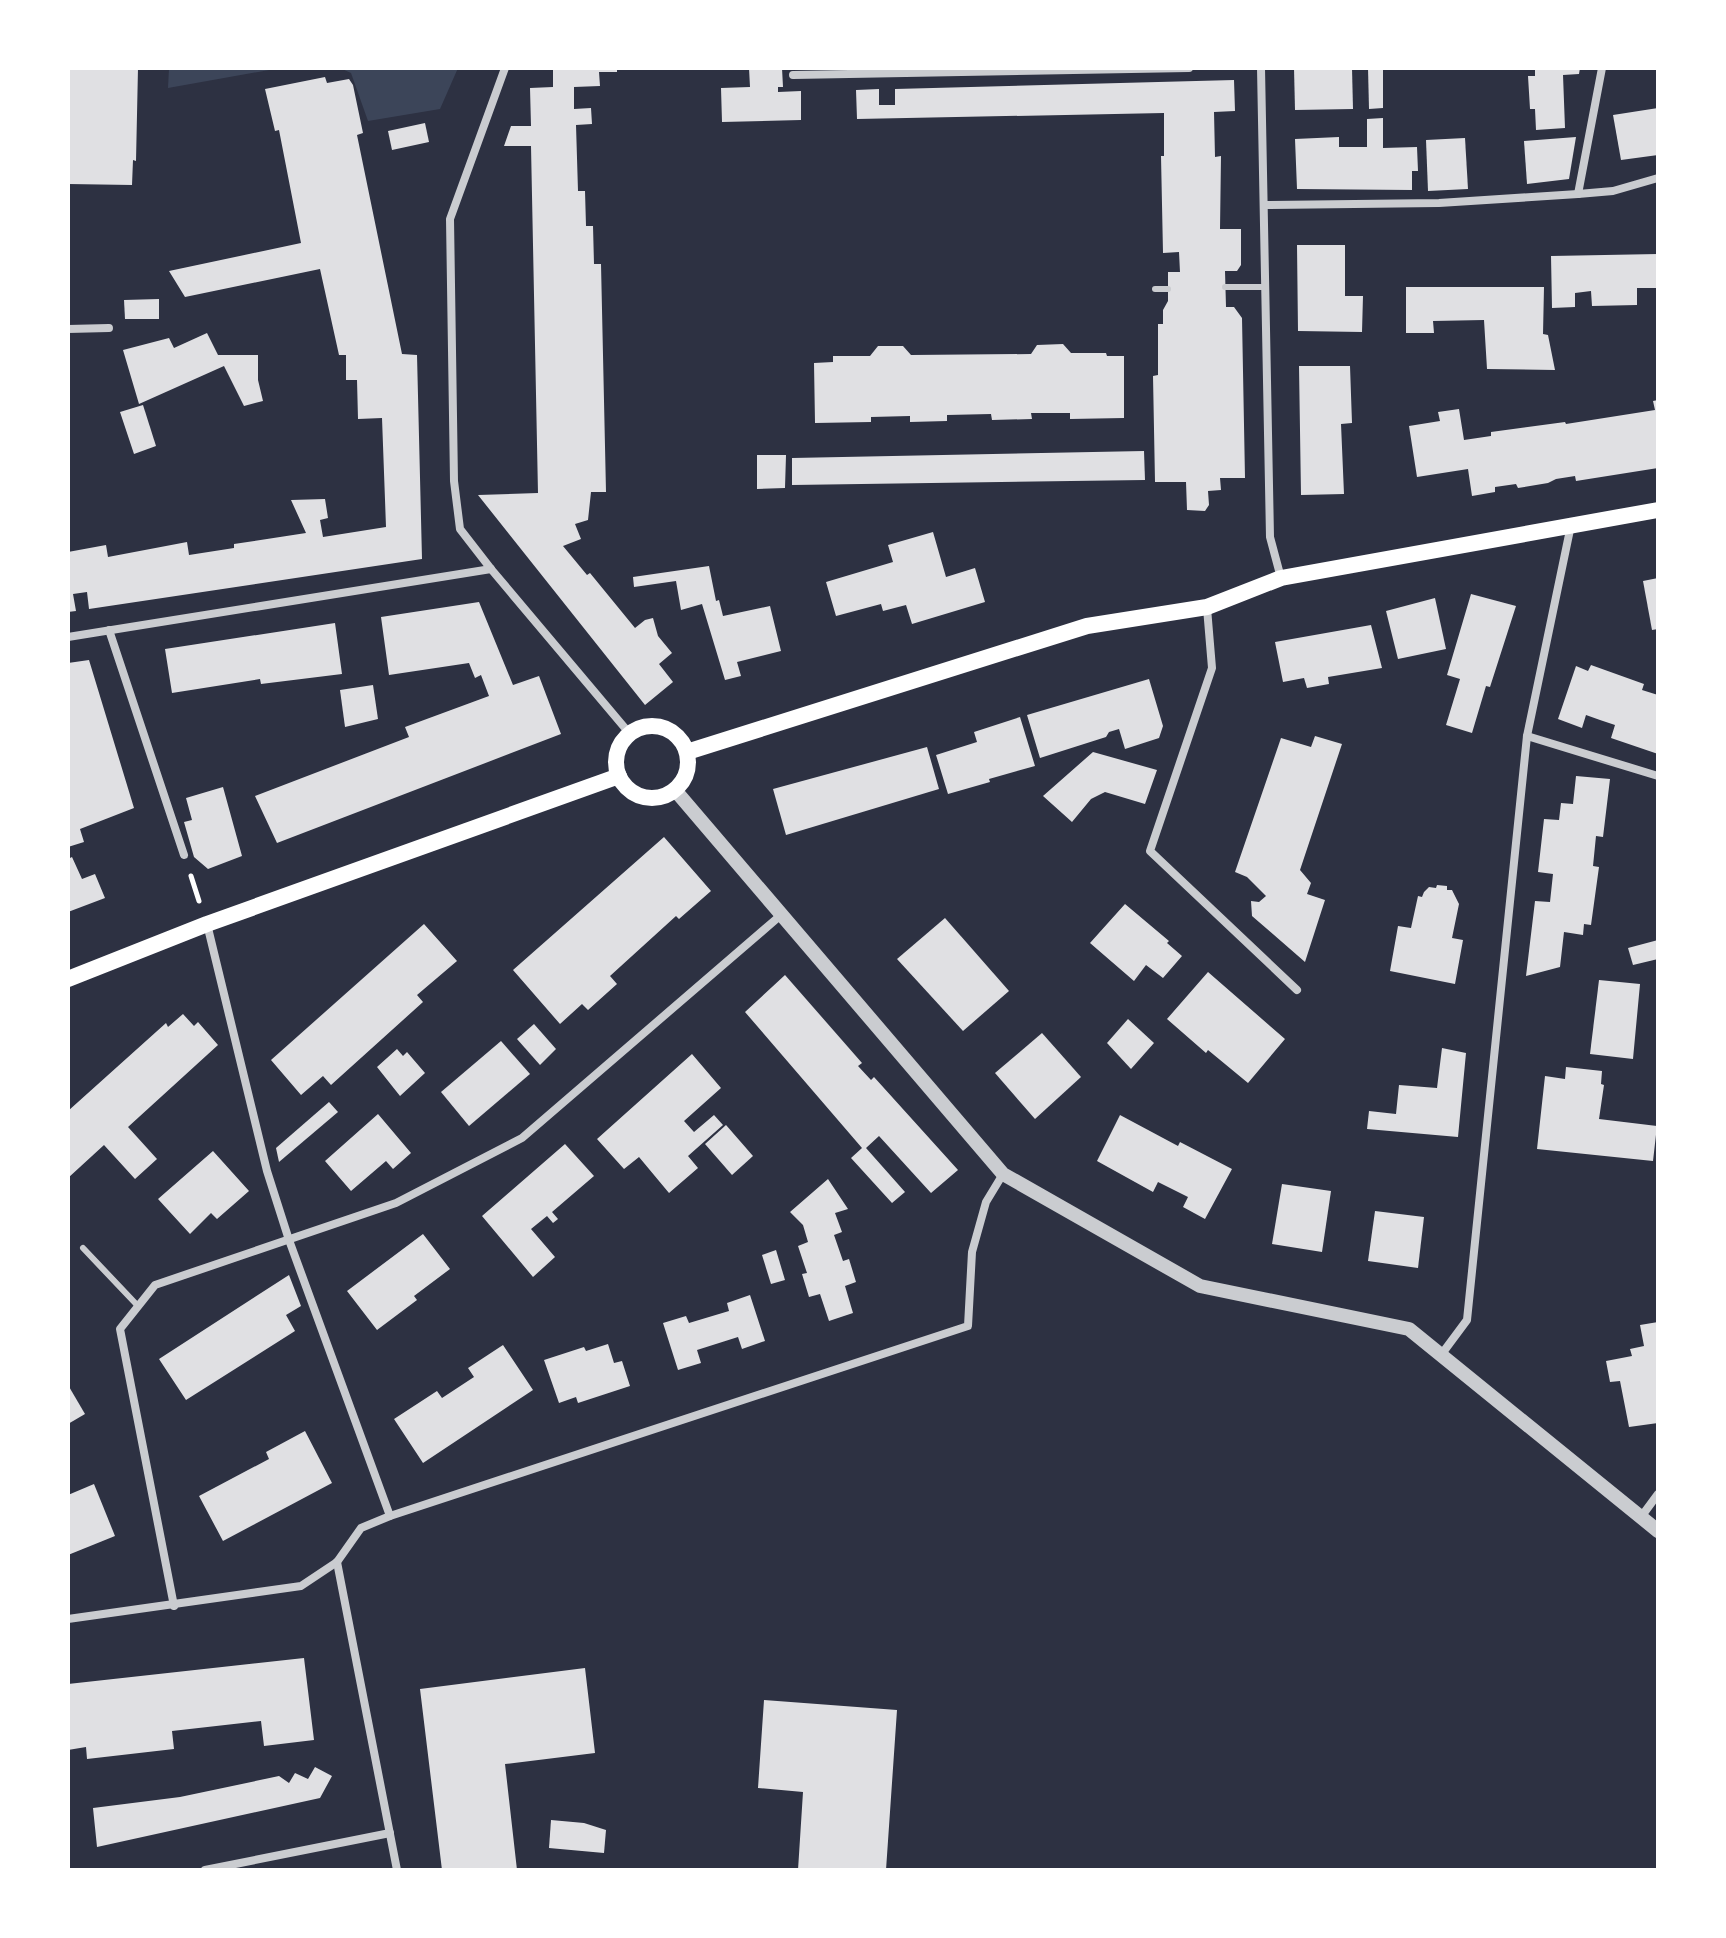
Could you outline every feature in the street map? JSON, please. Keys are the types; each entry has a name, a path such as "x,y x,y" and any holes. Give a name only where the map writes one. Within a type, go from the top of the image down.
{"main road":[{"path":"687,752 1087,626 1207,607 1281,578 1658,510"},
{"path":"652,726 664,728 682,741 687,752 687,773 675,790 655,798 643,798 633,793 619,776 616,765 622,742 630,734 652,726"},
{"path":"68,979 207,924 619,776"}],"street":[{"path":"505,68 450,219 454,481 460,529 630,734"},
{"path":"793,75 1189,68"},
{"path":"1261,68 1270,537 1281,578"},
{"path":"1578,194 1602,68"},
{"path":"1264,205 1439,203 1578,194 1613,191 1658,178"},
{"path":"68,329 109,328"},
{"path":"1441,1355 1467,1320 1527,736 1571,524"},
{"path":"68,637 491,569"},
{"path":"1207,607 1212,668 1150,851 1297,990"},
{"path":"109,630 184,855"},
{"path":"1527,736 1658,776"},
{"path":"675,790 1003,1174 1200,1286 1409,1329 1658,1531"},
{"path":"174,1606 120,1329 155,1285 396,1203 522,1138 781,915"},
{"path":"207,924 267,1171 289,1240 390,1516"},
{"path":"68,1619 301,1586 337,1562 361,1528 390,1516 968,1326 972,1252 986,1202 1003,1174"},
{"path":"1641,1517 1658,1494"},
{"path":"337,1562 397,1870"},
{"path":"205,1870 390,1833"}],"lane":[{"path":"1225,287 1266,287"},
{"path":"1155,289 1168,289"},
{"path":"83,1248 138,1306"}],"shaded area":[{"path":"169,68 280,68 168,88"},
{"path":"340,68 458,68 440,109 368,121 351,73"}],"building":[{"path":"68,68 138,68 136,161 133,160 132,185 68,184"},
{"path":"553,68 617,68 617,72 599,72 600,86 574,87 574,109 591,108 592,124 576,125 578,191 585,191 586,226 593,226 594,264 601,264 606,492 591,492 588,520 575,524 581,539 563,546 587,575 590,573 635,628 653,618 658,636 672,653 659,664 673,682 645,705 478,495 538,493 531,146 504,146 511,126 531,126 530,88 553,87"},
{"path":"749,68 782,68 783,87 778,87 778,92 801,91 801,120 722,122 721,88 750,87"},
{"path":"1294,68 1352,68 1353,109 1295,110"},
{"path":"1368,68 1383,68 1383,108 1369,109"},
{"path":"1535,68 1580,68 1579,74 1563,75 1565,128 1536,130 1535,109 1530,109 1528,76 1535,76"},
{"path":"325,77 327,83 349,79 353,85 363,133 357,135 402,354 417,355 422,559 89,609 87,592 73,594 76,611 68,612 68,552 106,545 108,557 187,542 189,555 234,548 234,544 306,533 291,500 325,499 328,518 320,520 323,537 386,527 382,418 358,419 357,380 346,380 346,355 339,355 320,269 185,297 169,271 301,243 279,130 275,131 265,89"},
{"path":"1234,80 1235,111 1214,112 1215,157 1221,156 1220,229 1241,229 1241,265 1237,271 1225,271 1226,307 1234,307 1242,318 1245,478 1220,478 1221,490 1208,491 1209,505 1205,511 1187,510 1186,482 1155,482 1153,376 1158,375 1158,324 1163,324 1163,310 1168,301 1168,272 1180,272 1179,252 1163,253 1161,156 1164,156 1164,113 857,119 856,90 879,89 879,105 895,105 895,89"},
{"path":"1658,108 1658,155 1621,160 1613,115"},
{"path":"1383,118 1383,148 1417,147 1418,171 1412,171 1412,190 1297,189 1295,139 1339,137 1339,147 1367,147 1367,119"},
{"path":"425,123 429,142 392,150 388,131"},
{"path":"1576,137 1569,179 1527,184 1524,141"},
{"path":"1465,138 1468,189 1428,191 1426,140"},
{"path":"1297,245 1345,245 1345,296 1363,296 1362,332 1298,331"},
{"path":"1658,254 1658,288 1637,288 1637,305 1592,306 1591,291 1575,293 1575,307 1552,308 1551,256"},
{"path":"1406,287 1544,287 1543,334 1548,335 1555,370 1487,369 1484,320 1433,321 1434,333 1406,333"},
{"path":"159,299 159,319 125,319 124,300"},
{"path":"207,333 218,355 258,355 258,380 263,401 244,406 224,366 139,404 123,350 169,338 174,348"},
{"path":"1063,344 1071,353 1124,356 1124,418 1070,419 1070,413 1031,413 1032,419 992,420 991,414 947,415 947,421 910,422 910,416 871,417 871,422 815,423 814,363 833,362 833,356 870,356 878,346 903,346 911,355 1031,354 1037,345"},
{"path":"1299,366 1350,366 1352,423 1341,424 1344,494 1301,495"},
{"path":"1658,400 1658,468 1576,481 1575,476 1518,488 1516,484 1495,487 1495,492 1472,496 1468,469 1417,477 1409,426 1440,421 1438,412 1459,409 1464,440 1491,436 1491,432 1655,410 1653,401"},
{"path":"143,405 156,446 134,454 120,412"},
{"path":"1144,451 1145,480 792,485 792,458"},
{"path":"757,455 786,455 785,488 757,489"},
{"path":"933,532 946,577 975,568 985,602 912,624 906,605 883,611 881,604 836,616 826,582 893,562 888,545"},
{"path":"709,566 716,601 719,600 723,616 770,606 781,651 737,662 741,676 725,680 702,604 681,610 676,581 634,587 633,577"},
{"path":"1658,578 1658,629 1652,630 1643,581"},
{"path":"1471,594 1516,606 1472,733 1446,725 1460,679 1447,675"},
{"path":"1435,598 1446,649 1398,659 1386,611"},
{"path":"479,602 513,685 539,676 561,734 277,843 255,796 409,737 405,727 489,696 481,675 475,678 469,663 389,675 381,617"},
{"path":"335,623 342,674 261,684 260,679 172,693 165,649"},
{"path":"1371,625 1382,668 1328,677 1329,684 1307,688 1304,678 1283,682 1275,642"},
{"path":"89,660 134,808 80,829 84,842 68,847 68,663"},
{"path":"1591,665 1644,684 1642,690 1658,695 1658,754 1611,738 1615,725 1586,715 1582,728 1558,719 1576,666 1588,671"},
{"path":"1149,679 1163,726 1159,738 1125,749 1119,729 1109,732 1106,737 1040,758 1027,715"},
{"path":"373,685 378,719 345,727 340,690"},
{"path":"1020,717 1035,766 948,794 936,755 977,742 974,732"},
{"path":"1315,736 1342,744 1300,870 1311,883 1307,894 1325,900 1305,962 1252,916 1251,901 1259,902 1266,896 1247,877 1235,872 1281,738 1311,747"},
{"path":"927,747 939,789 786,835 773,789"},
{"path":"1093,752 1157,770 1145,804 1105,792 1091,799 1072,822 1043,796"},
{"path":"1576,776 1610,779 1603,837 1596,836 1593,866 1599,867 1591,925 1584,924 1583,935 1564,932 1560,967 1526,976 1535,901 1550,902 1553,874 1538,872 1544,819 1559,820 1561,803 1573,804"},
{"path":"223,787 242,856 208,869 194,857 184,822 192,820 186,798"},
{"path":"664,837 711,891 679,919 676,916 610,976 617,984 588,1010 582,1004 560,1024 513,970"},
{"path":"72,857 82,879 95,874 105,898 68,912 68,859"},
{"path":"1437,885 1452,890 1459,904 1452,938 1463,940 1455,984 1390,971 1398,926 1411,928 1418,896 1422,897 1429,887 1436,888"},
{"path":"1125,904 1182,956 1163,978 1146,965 1134,981 1090,943"},
{"path":"945,918 1009,991 963,1031 897,959"},
{"path":"424,924 457,961 417,995 423,1002 331,1085 323,1076 301,1095 271,1060"},
{"path":"1658,940 1658,959 1633,965 1628,948"},
{"path":"1208,972 1285,1039 1248,1083 1208,1050 1206,1053 1167,1019"},
{"path":"785,975 862,1063 858,1066 871,1080 874,1077 958,1170 931,1193 879,1136 866,1148 905,1192 892,1203 851,1158 862,1148 745,1012"},
{"path":"1599,980 1640,984 1633,1059 1590,1054"},
{"path":"183,1014 194,1026 198,1022 218,1045 128,1127 157,1159 135,1179 104,1145 68,1178 68,1111 166,1023 168,1027"},
{"path":"1128,1019 1154,1043 1131,1069 1107,1043"},
{"path":"534,1024 556,1049 540,1065 517,1039"},
{"path":"1042,1033 1081,1077 1035,1119 995,1073"},
{"path":"501,1041 530,1074 469,1126 441,1092"},
{"path":"1442,1048 1466,1053 1458,1137 1367,1129 1369,1111 1396,1114 1399,1085 1437,1088"},
{"path":"397,1049 403,1056 407,1052 425,1073 400,1096 377,1067"},
{"path":"692,1054 721,1088 684,1121 694,1132 714,1115 723,1125 688,1156 698,1168 669,1193 639,1157 624,1169 597,1139"},
{"path":"1566,1067 1602,1071 1601,1084 1604,1085 1599,1119 1657,1126 1653,1161 1537,1149 1545,1076 1565,1079"},
{"path":"329,1102 338,1112 279,1162 276,1148"},
{"path":"378,1114 411,1153 393,1169 386,1161 351,1191 325,1161"},
{"path":"1120,1115 1178,1146 1180,1142 1232,1169 1205,1219 1183,1207 1188,1197 1158,1182 1153,1192 1097,1161"},
{"path":"726,1125 753,1156 732,1175 705,1144"},
{"path":"565,1144 594,1176 552,1212 558,1219 553,1223 547,1216 531,1229 555,1257 533,1277 482,1216"},
{"path":"213,1151 249,1191 217,1219 211,1213 190,1234 158,1199"},
{"path":"828,1179 848,1209 835,1213 842,1232 834,1235 843,1261 849,1259 856,1282 845,1286 853,1313 829,1321 820,1294 809,1297 802,1274 807,1273 798,1246 808,1242 803,1225 790,1212"},
{"path":"1282,1184 1331,1191 1322,1252 1272,1244"},
{"path":"1375,1211 1424,1217 1418,1268 1368,1261"},
{"path":"423,1234 450,1269 414,1296 417,1300 377,1330 347,1291"},
{"path":"776,1250 785,1280 771,1284 762,1255"},
{"path":"289,1275 301,1306 286,1315 295,1331 186,1400 159,1359"},
{"path":"750,1295 765,1341 742,1349 738,1337 697,1350 701,1363 678,1370 663,1323 686,1316 689,1323 729,1311 727,1303"},
{"path":"1658,1322 1658,1423 1629,1427 1620,1381 1610,1382 1606,1361 1632,1356 1630,1349 1644,1346 1640,1325"},
{"path":"608,1344 614,1363 622,1361 630,1386 578,1403 576,1397 559,1403 544,1360 584,1347 586,1351"},
{"path":"503,1345 533,1390 423,1463 394,1419 437,1391 442,1398 474,1377 468,1368"},
{"path":"68,1385 85,1414 68,1424"},
{"path":"305,1431 332,1483 223,1541 199,1496 269,1459 266,1452"},
{"path":"94,1484 115,1536 68,1555 68,1495"},
{"path":"304,1658 314,1740 264,1746 261,1721 172,1731 174,1749 87,1759 86,1747 68,1750 68,1684"},
{"path":"585,1668 595,1753 505,1764 517,1870 442,1870 420,1689"},
{"path":"764,1700 897,1710 886,1870 798,1870 803,1792 758,1788"},
{"path":"315,1767 332,1776 320,1798 97,1847 93,1808 180,1797 279,1776 289,1783 295,1773 308,1779"},
{"path":"551,1820 584,1823 606,1830 604,1853 549,1848"}]}
